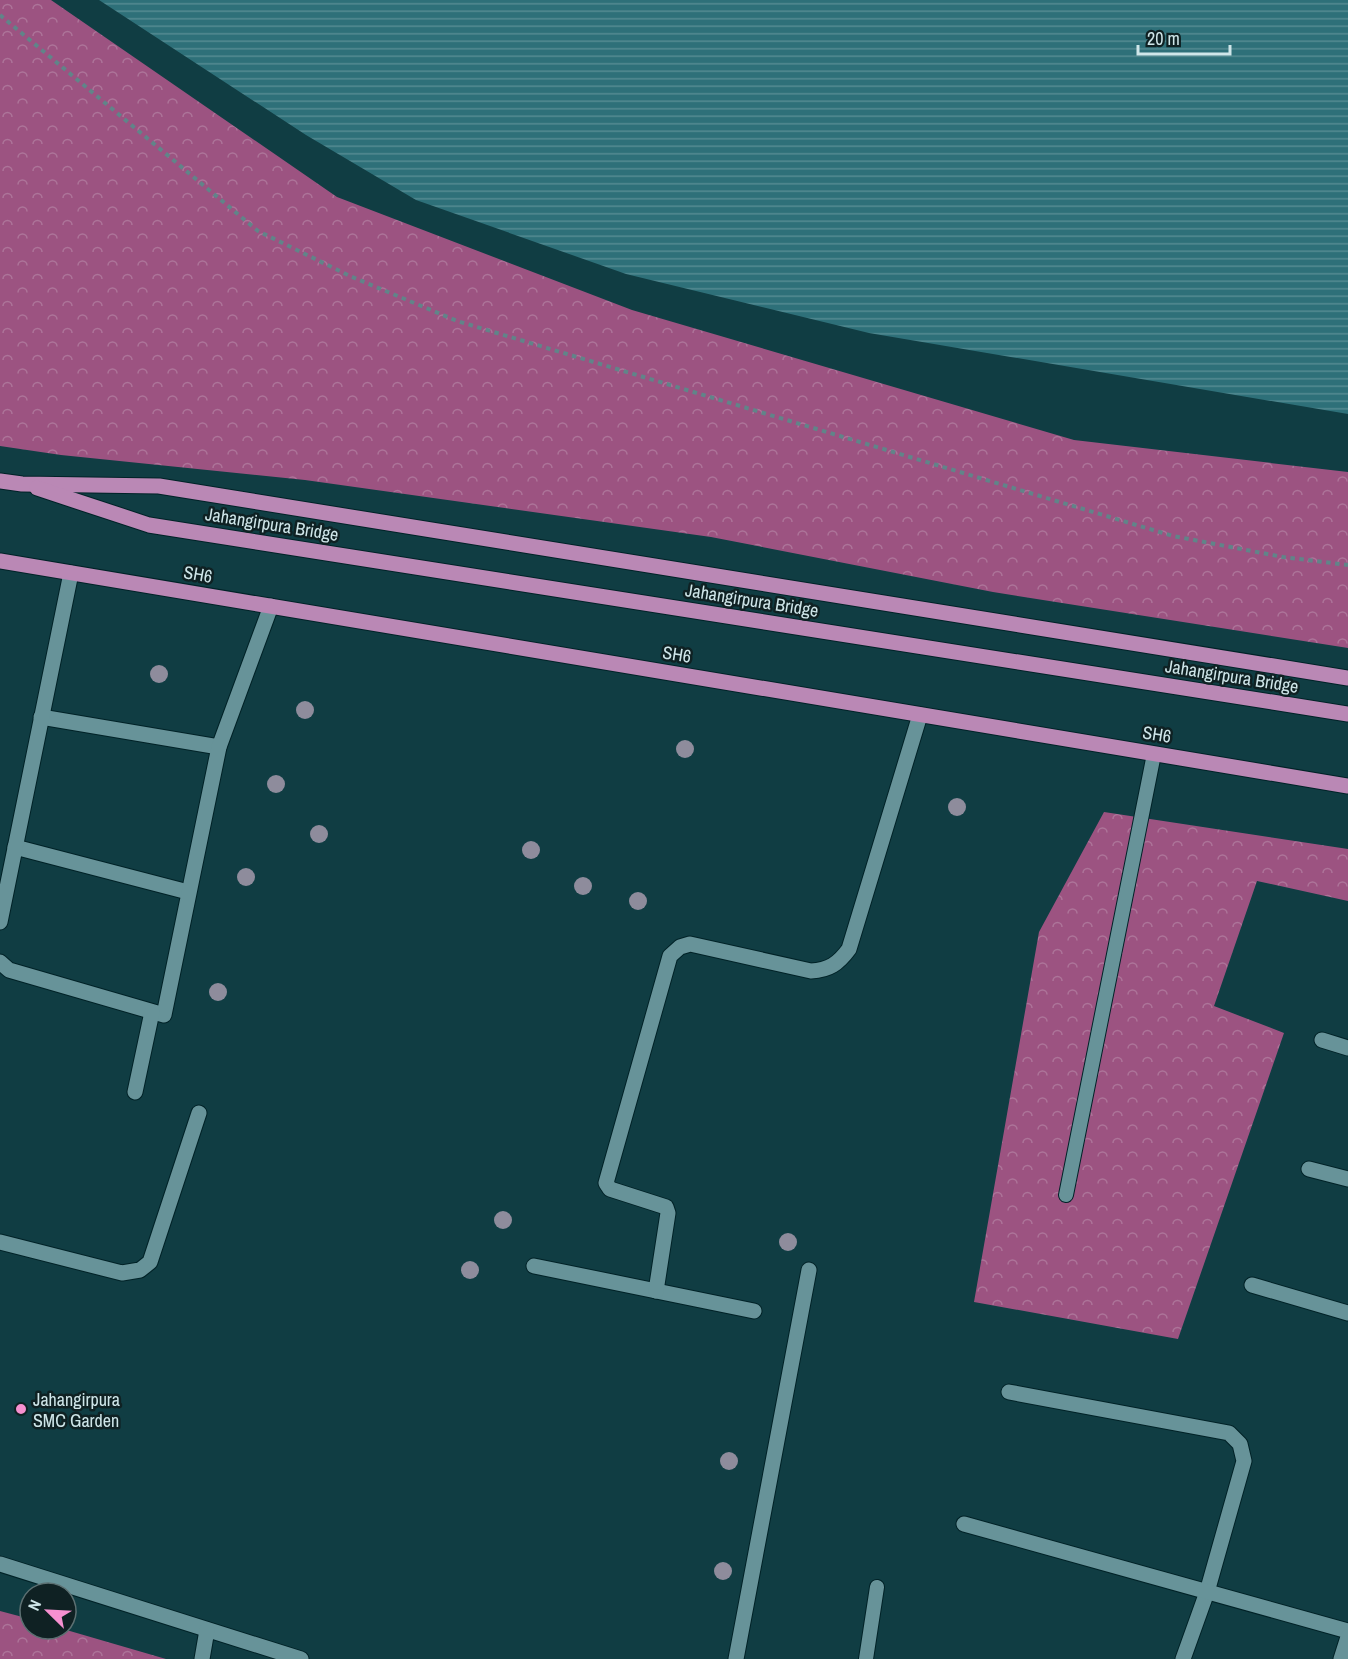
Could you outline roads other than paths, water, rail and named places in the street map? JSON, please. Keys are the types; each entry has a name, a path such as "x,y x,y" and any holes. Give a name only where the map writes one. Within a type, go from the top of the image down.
{"main road":[{"path":"0,481 22,484 159,486 1348,678"},
{"name":"Jahangirpura Bridge","path":"22,484 149,525 1348,714"},
{"name":"SH6","path":"0,561 1348,786"}],"street":[{"path":"0,922 71,573"},
{"path":"0,962 9,970 164,1015 219,747 271,606"},
{"path":"656,1291 669,1213 666,1207 609,1189 606,1183 670,956 680,947 690,944 811,971 827,970 841,960 849,949 920,715"},
{"path":"41,717 219,747"},
{"path":"15,847 188,892"},
{"path":"135,1092 153,1012"},
{"path":"1322,1040 1348,1048"},
{"path":"0,1242 122,1273 140,1270 150,1262 200,1113"},
{"path":"1309,1169 1348,1179"},
{"path":"534,1266 754,1311"},
{"path":"736,1659 809,1270"},
{"path":"1252,1285 1348,1313"},
{"path":"1009,1392 1229,1433 1240,1444 1244,1461 1207,1592 1184,1659"},
{"path":"964,1524 1348,1631"},
{"path":"0,1564 301,1659"},
{"path":"202,1659 207,1630"},
{"path":"1341,1659 1348,1637"}],"lane":[{"path":"1066,1195 1154,754"},
{"path":"866,1659 877,1587"}],"water":[{"path":"99,0 1348,0 1348,414 869,333 626,274 416,200 306,135"}],"place":[{"name":"Jahangirpura SMC Garden","path":"21,1409"}]}
